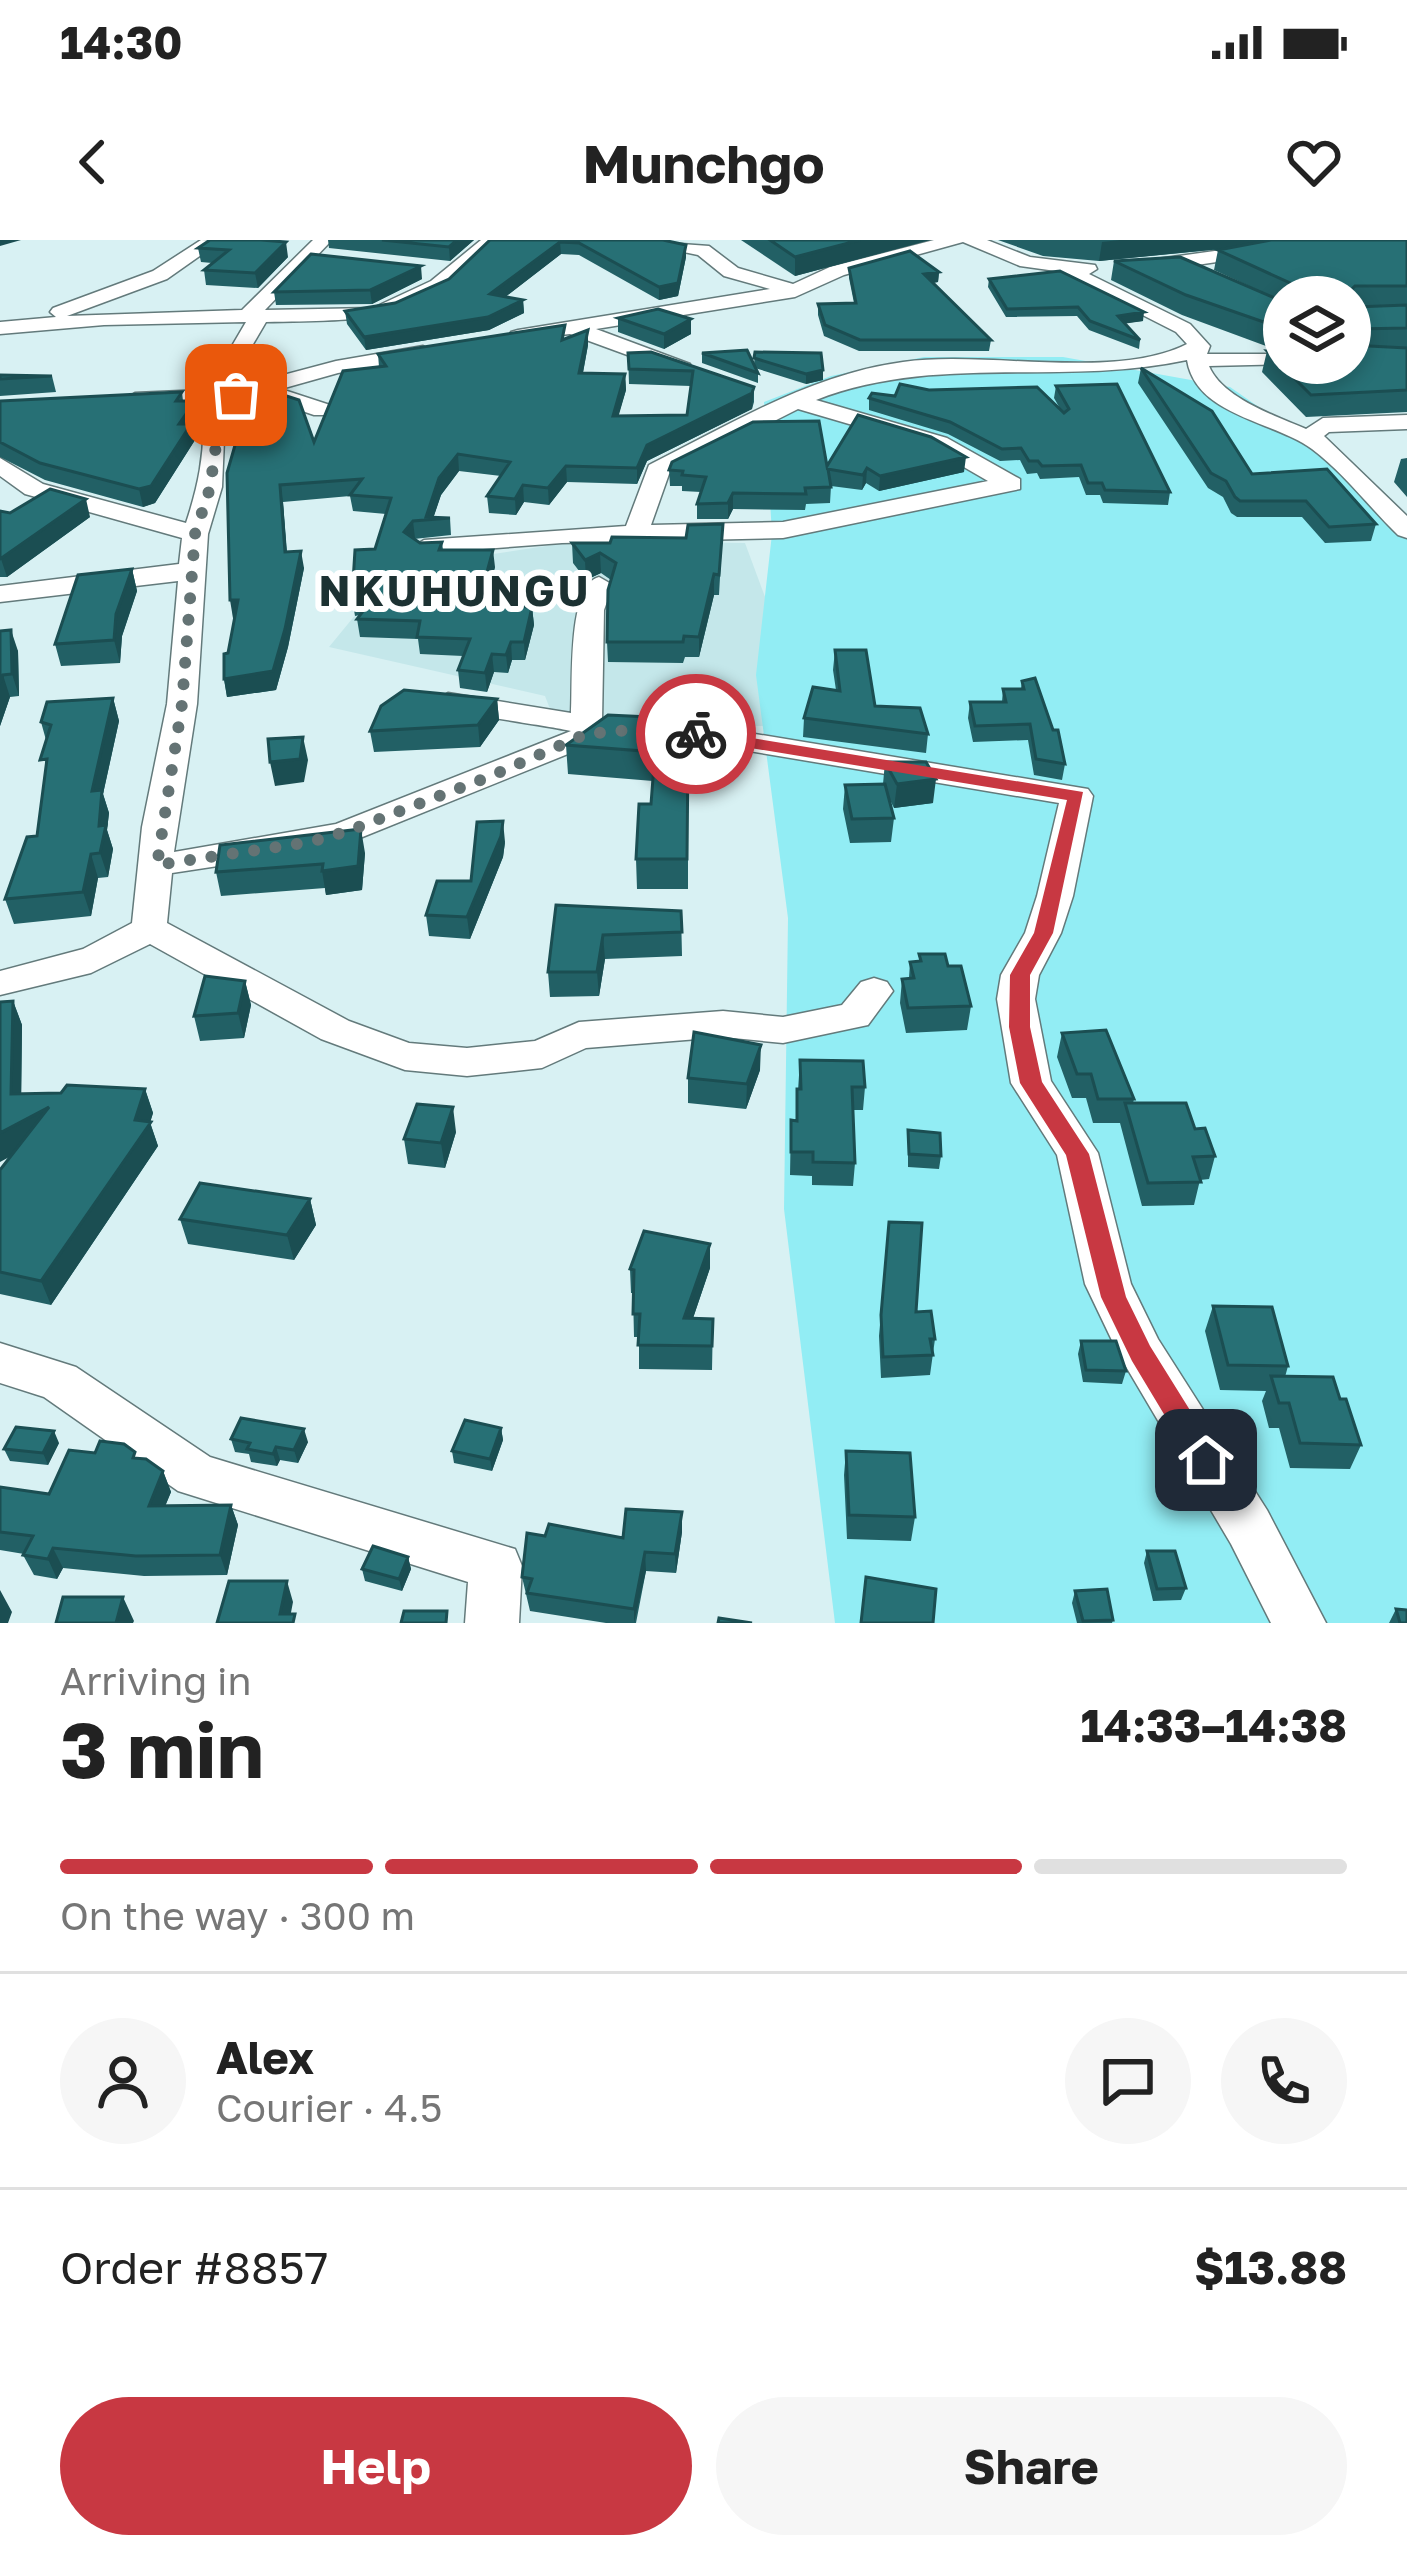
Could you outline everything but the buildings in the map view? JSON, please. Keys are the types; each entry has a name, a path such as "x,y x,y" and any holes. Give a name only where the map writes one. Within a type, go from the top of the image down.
{"street":[{"path":"29,324 160,275 210,240 225,241"},
{"path":"0,328 375,314 416,299 459,272 491,240"},
{"path":"635,240 702,245 731,272 795,290"},
{"path":"486,342 795,290 837,272 955,240"},
{"path":"971,240 1009,257 1065,270 1183,328 1200,346 1197,355 1204,380 1234,404 1310,436 1407,530"},
{"path":"1129,268 1331,240"},
{"path":"278,243 314,248 338,260"},
{"path":"314,248 254,316 239,351 242,384 249,393 322,410"},
{"path":"1175,263 1217,284"},
{"path":"418,268 459,272"},
{"path":"1065,270 1106,269"},
{"path":"569,326 702,376"},
{"path":"104,402 249,393 336,367 448,349"},
{"path":"635,533 658,470 800,400 904,368 1123,367 1197,355 1263,359"},
{"path":"0,983 117,952 149,928 182,704 195,534 210,488 214,415 249,393"},
{"path":"424,548 635,533 782,530 1011,484 939,443 800,400 764,397"},
{"path":"1310,436 1323,425 1407,422"},
{"path":"0,465 34,488 120,517 195,534"},
{"path":"0,594 192,572"},
{"path":"586,729 590,610 599,585"},
{"path":"422,699 501,706 586,729 707,735 1077,796 1055,896 1043,933 1020,975 1016,999 1031,1083 1077,1154 1108,1284 1141,1353 1249,1527 1299,1623"},
{"path":"157,865 310,842 348,831 491,776 586,729"},
{"path":"149,928 335,1030 405,1056 467,1062 542,1054 579,1035 723,1024 783,1030 854,1016 874,991"},
{"path":"0,1364 59,1381 196,1475 496,1565 492,1623"}],"shaded area":[{"path":"924,357 1063,357 1230,387 1359,477 1407,528 1407,1623 835,1623 784,1209 788,918 756,675 772,534 764,402 831,376"},
{"path":"579,541 745,543 797,683 767,726 557,727 545,696 329,647 393,569"}],"way so far":[{"path":"236,395 214,415 216,445 210,488 195,534 182,704 157,865 310,842 348,831 601,730 696,734"}],"district":[{"name":"NKUHUNGU","path":"455,590"}],"route":[{"path":"696,734 1077,796 1055,896 1043,933 1020,975 1019,1027 1031,1083 1077,1154 1114,1297 1164,1394 1206,1460"}]}
